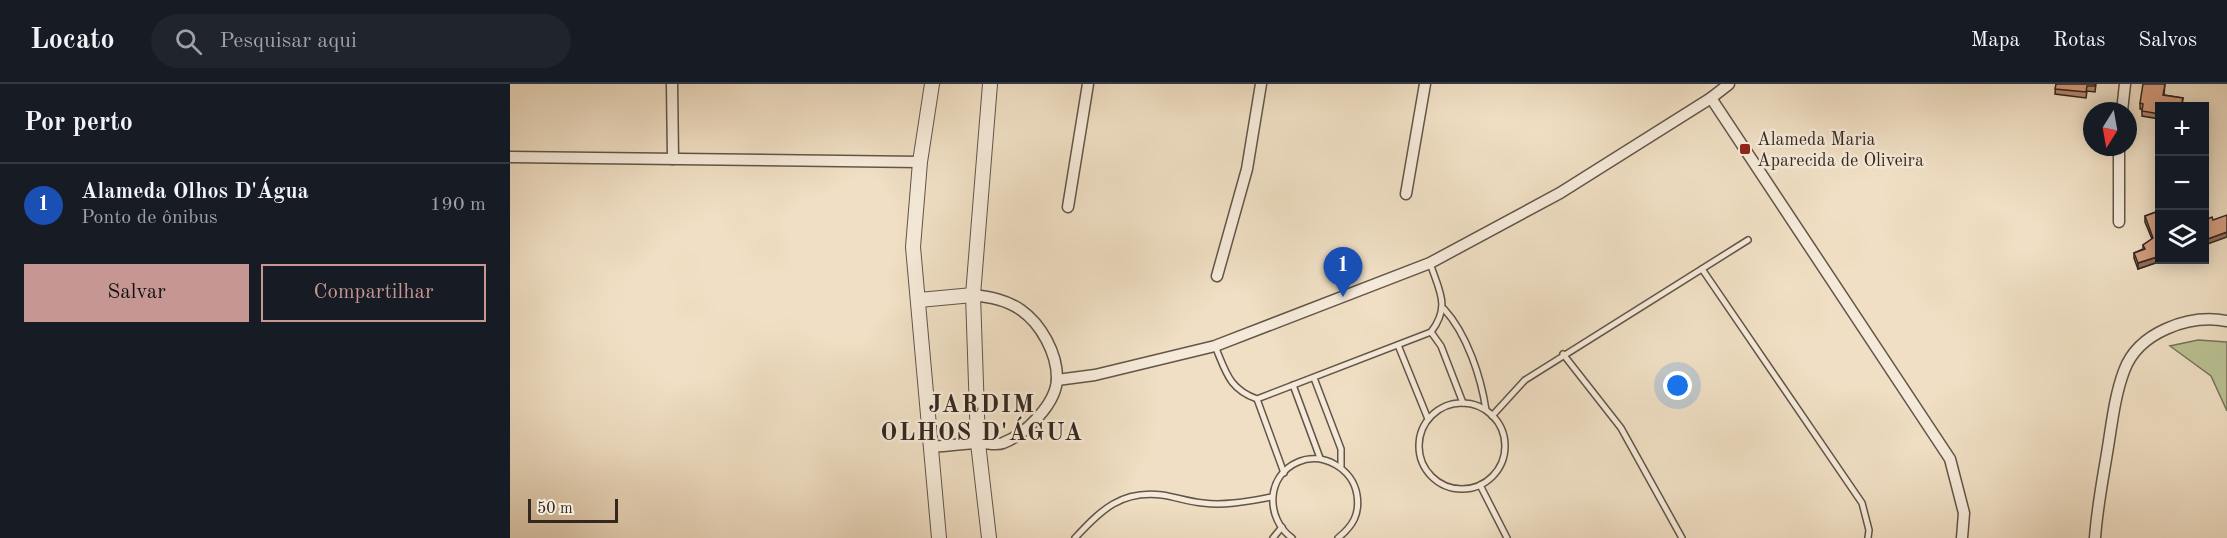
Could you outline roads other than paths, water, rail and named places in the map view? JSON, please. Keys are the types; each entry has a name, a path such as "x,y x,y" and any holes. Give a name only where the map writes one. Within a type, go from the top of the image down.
{"street":[{"path":"672,84 673,159"},
{"path":"932,84 920,162 913,247 939,538"},
{"path":"989,538 978,443 973,295 990,84"},
{"path":"1068,207 1088,84"},
{"path":"1217,276 1247,169 1261,84"},
{"path":"1406,194 1425,84"},
{"path":"1057,380 1095,375 1215,346 1430,263 1560,193 1711,98 1729,84"},
{"path":"2123,102 2125,84"},
{"path":"1711,98 1950,459 1964,513 1962,538"},
{"path":"2119,156 2119,222"},
{"path":"510,157 920,162"},
{"path":"919,300 973,295 997,298 1021,310 1041,331 1053,357 1057,380 1044,410 1026,430 1002,444 978,443 930,447"},
{"path":"2095,538 2116,403 2125,369 2142,344 2168,327 2196,319 2227,321"}],"lane":[{"path":"1492,416 1525,380 1563,354 1748,240"},
{"path":"1430,263 1444,309 1456,322 1483,389 1486,410"},
{"path":"1702,269 1862,503 1869,530 1868,538"},
{"path":"1215,346 1229,380 1242,394 1257,399 1431,332 1440,320 1444,309"},
{"path":"1431,332 1441,346 1463,403"},
{"path":"1398,345 1428,419"},
{"path":"1563,354 1621,428 1682,538"},
{"path":"1314,378 1341,449 1341,466"},
{"path":"1293,386 1320,458"},
{"path":"1257,399 1284,473"},
{"path":"1463,403 1486,410 1499,423 1505,440 1503,458 1494,474 1480,484 1463,489 1445,485 1430,475 1420,460 1418,442 1423,425 1428,419 1435,411 1451,404 1463,403"},
{"path":"1292,538 1275,519 1272,497 1280,476 1298,462 1320,458 1341,466 1356,484 1359,507 1351,528 1338,538"},
{"path":"1480,484 1507,538"},
{"path":"1075,538 1108,505 1134,495 1161,495 1203,503 1231,503 1272,497"},
{"path":"1273,538 1282,527"}],"place":[{"name":"Alameda Maria Aparecida de Oliveira","path":"1745,149"},
{"name":"Alameda Olhos D'Água","path":"1343,297"}],"district":[{"name":"JARDIM OLHOS D'ÁGUA","path":"982,418"}]}
